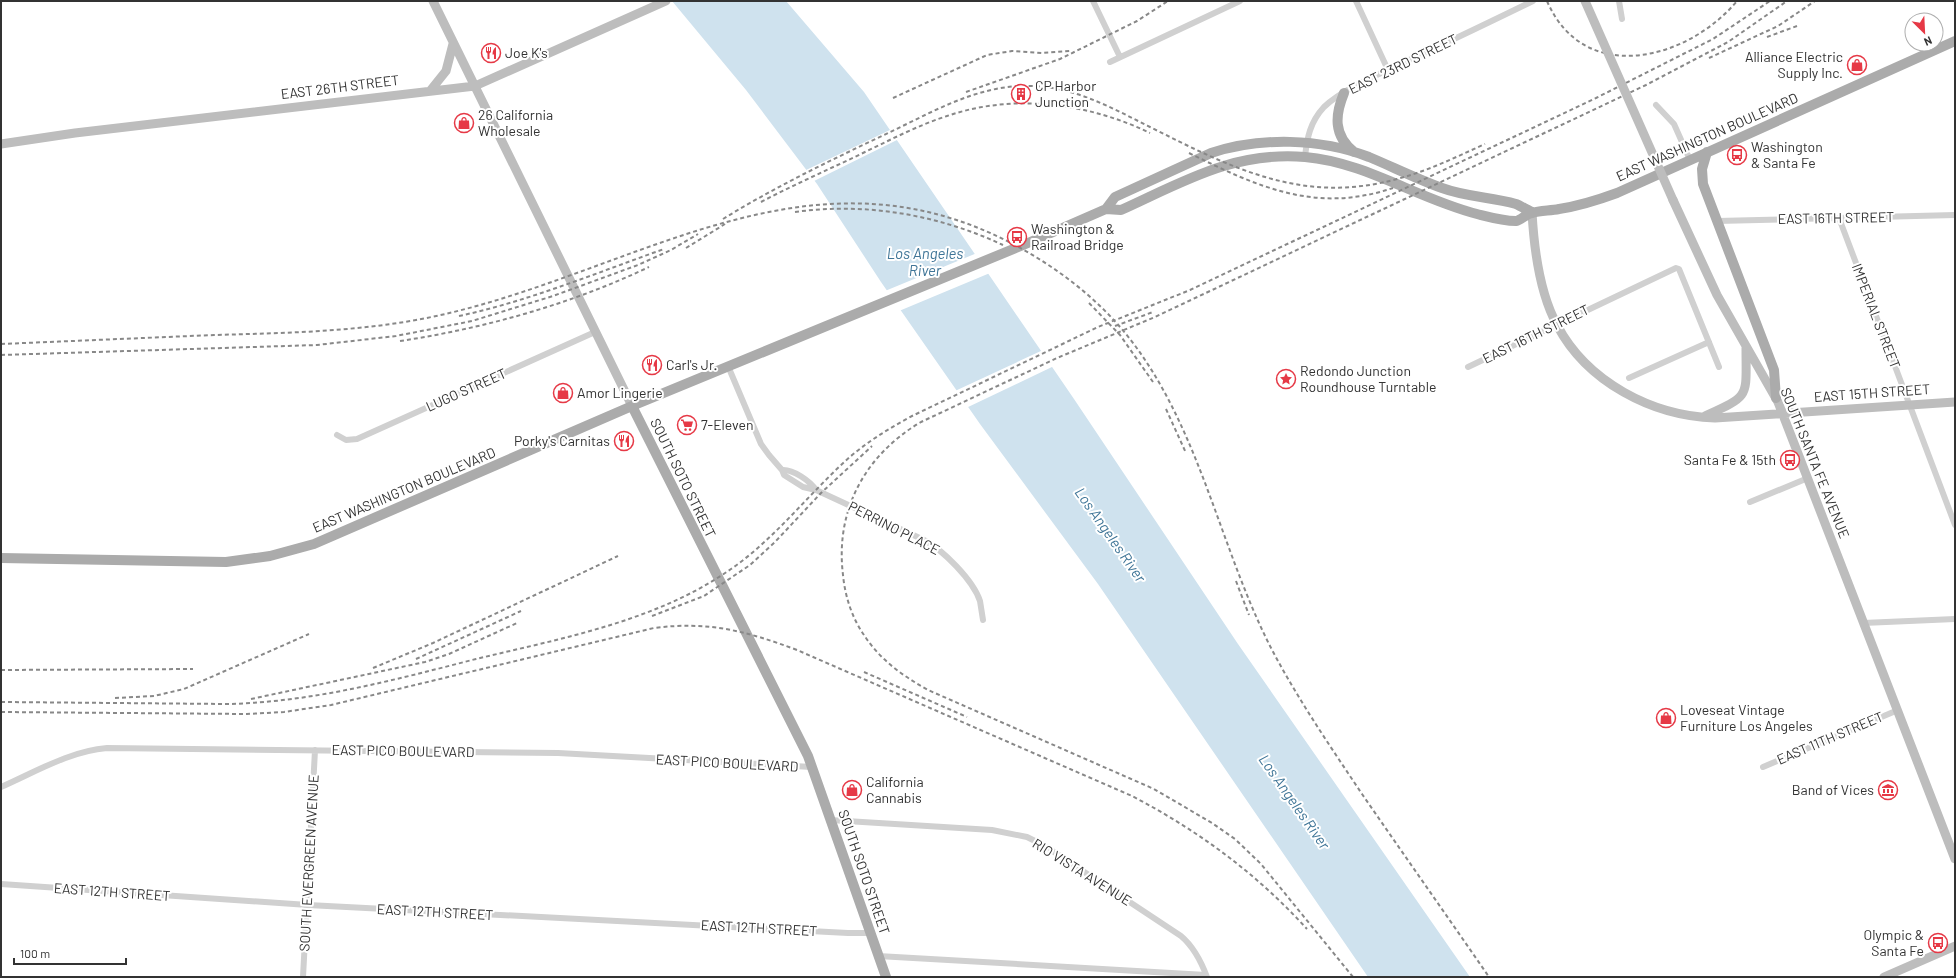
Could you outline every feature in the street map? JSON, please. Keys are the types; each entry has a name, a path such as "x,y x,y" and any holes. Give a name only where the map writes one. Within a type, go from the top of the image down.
{"main road":[{"name":"SOUTH SOTO STREET","path":"433,1 595,332 812,767 886,977"},
{"name":"SOUTH SANTA FE AVENUE","path":"1585,1 1673,200 1717,295 1776,398 1955,859"},
{"name":"EAST 26TH STREET","path":"1,144 83,132 475,86 664,2"},
{"name":"EAST WASHINGTON BOULEVARD","path":"1,558 206,563 233,562 270,556 307,546 728,366 998,256 1106,209 1121,210 1223,165 1268,157 1305,157 1350,167 1378,177 1439,203 1490,218 1517,221 1532,212 1587,203 1617,193 1955,41"},
{"path":"430,91 446,71 453,44"},
{"path":"1344,93 1338,109 1336,125 1343,141 1355,153"},
{"name":"EAST WASHINGTON BOULEVARD","path":"1106,209 1114,197 1220,150 1269,143 1306,143 1355,153 1442,188 1475,197 1516,204 1532,212"},
{"path":"1707,152 1702,169 1702,177 1717,221 1774,370 1776,398"},
{"name":"EAST 15TH STREET","path":"1532,212 1533,237 1543,288 1557,324 1582,360 1615,387 1654,406 1702,417 1782,414 1908,404 1955,402"},
{"path":"1702,417 1734,403 1744,393 1746,380 1746,347"},
{"path":"1884,977 1955,946"}],"street":[{"path":"1093,1 1120,57"},
{"path":"1110,62 1240,1"},
{"path":"1356,1 1388,70"},
{"name":"EAST 23RD STREET","path":"1305,157 1306,143 1313,122 1323,108 1344,93 1388,70 1533,1"},
{"path":"1619,1 1622,19"},
{"path":"1656,105 1674,124 1690,160"},
{"name":"EAST 16TH STREET","path":"1717,221 1955,215"},
{"name":"IMPERIAL STREET","path":"1839,218 1955,525"},
{"name":"EAST 16TH STREET","path":"1468,367 1669,270 1676,268 1679,269 1709,342"},
{"name":"LUGO STREET","path":"336,435 346,440 357,439 595,332"},
{"path":"1630,378 1709,342 1719,367"},
{"name":"PERRINO PLACE","path":"728,366 760,440 769,455 782,470 788,469 811,483 816,490 924,540 940,550 956,567 979,600 983,620"},
{"path":"1750,502 1808,478"},
{"path":"1863,623 1955,619"},
{"name":"EAST 11TH STREET","path":"1763,766 1898,710"},
{"name":"EAST PICO BOULEVARD","path":"1,787 77,754 107,748 558,753 812,767"},
{"name":"SOUTH EVERGREEN AVENUE","path":"302,977 308,905 314,750"},
{"name":"RIO VISTA AVENUE","path":"830,820 992,830 1027,837 1045,846 1181,936 1190,943 1198,955 1206,976"},
{"name":"EAST 12TH STREET","path":"1,884 308,905 870,933"},
{"path":"878,956 1206,976"}],"water":[{"name":"Los Angeles River","path":"672,1 786,1 864,92 1074,399 1238,644 1470,977 1368,977 1098,584 980,424 881,282 817,184 746,90"}],"pier":[{"path":"892,129 899,139 812,182 804,171"},
{"path":"977,253 990,273 899,311 885,291"},
{"path":"1043,350 1054,366 966,408 955,391"}],"railway":[{"path":"966,92 1060,59 1137,21 1168,1"},
{"path":"1547,1 1564,28 1585,46 1610,54 1638,55 1665,50 1692,38 1716,21 1737,1"},
{"path":"1,702 228,704 291,699 353,689 415,675 575,635 641,615 702,587 731,569 747,557 778,529 851,456 880,434 912,416 1098,327 1190,290 1596,98 1713,39 1770,1"},
{"path":"1353,977 1261,864 1235,839 1212,823 1154,789 928,690 901,673 885,660 870,644 856,621 847,599 844,583 842,551 844,528 849,507 858,486 884,451 901,435 921,422 1057,358 1155,317 1646,85 1728,42 1787,1"},
{"path":"1709,58 1778,26 1815,1"},
{"path":"1767,37 1797,26"},
{"path":"893,98 987,55 1012,51 1042,53 1070,51"},
{"path":"723,219 802,175 937,109 974,95 1011,87 1047,87 1078,94 1107,106 1180,142 1239,168 1269,178 1299,185 1330,188 1363,186 1397,179 1431,168 1485,144"},
{"path":"761,202 916,128 947,116 972,109 1024,103 1076,108 1102,114 1150,133"},
{"path":"1189,153 1239,176 1264,186 1288,193 1313,197 1338,198 1365,195 1393,188"},
{"path":"1,344 265,334 366,327 416,320 492,302 711,226 784,209 858,203 933,213 1011,243 1063,275 1080,288 1110,316 1136,347 1158,381 1194,455 1253,609 1280,665 1314,722 1362,794 1489,977"},
{"path":"795,212 822,209 848,209 875,210 902,214 953,226 1003,245"},
{"path":"686,248 725,224"},
{"path":"1,355 317,345 396,336 472,321 553,296 638,265 671,250 698,234"},
{"path":"459,316 537,295 664,249"},
{"path":"400,341 432,336 496,322 528,313 589,292 649,267"},
{"path":"1089,303 1120,335 1153,382"},
{"path":"1115,326 1153,312"},
{"path":"1166,409 1186,453"},
{"path":"652,616 704,596 750,565 775,542 821,493 872,446"},
{"path":"373,668 433,643 618,556"},
{"path":"1236,581 1249,615"},
{"path":"416,659 521,611"},
{"path":"251,699 425,662 449,654 517,623"},
{"path":"1,712 247,714 284,712 331,705 654,628 692,626 727,629 797,650 1132,796 1181,824 1226,855 1268,890 1307,929"},
{"path":"115,698 154,696 184,689 309,634"},
{"path":"1,670 193,669"},
{"path":"864,672 967,717"}],"place":[{"name":"Joe K's","path":"491,53"},
{"name":"Alliance Electric Supply Inc.","path":"1857,65"},
{"name":"CP Harbor Junction","path":"1021,94"},
{"name":"26 California Wholesale","path":"464,123"},
{"name":"Washington & Santa Fe","path":"1737,155"},
{"name":"Washington & Railroad Bridge","path":"1017,237"},
{"name":"Carl's Jr.","path":"652,365"},
{"name":"Redondo Junction Roundhouse Turntable","path":"1286,379"},
{"name":"Amor Lingerie","path":"563,393"},
{"name":"7-Eleven","path":"687,425"},
{"name":"Porky's Carnitas","path":"624,441"},
{"name":"Santa Fe & 15th","path":"1790,460"},
{"name":"Loveseat Vintage Furniture Los Angeles","path":"1666,718"},
{"name":"California Cannabis","path":"852,790"},
{"name":"Band of Vices","path":"1888,790"},
{"name":"Olympic & Santa Fe","path":"1938,943"}]}
